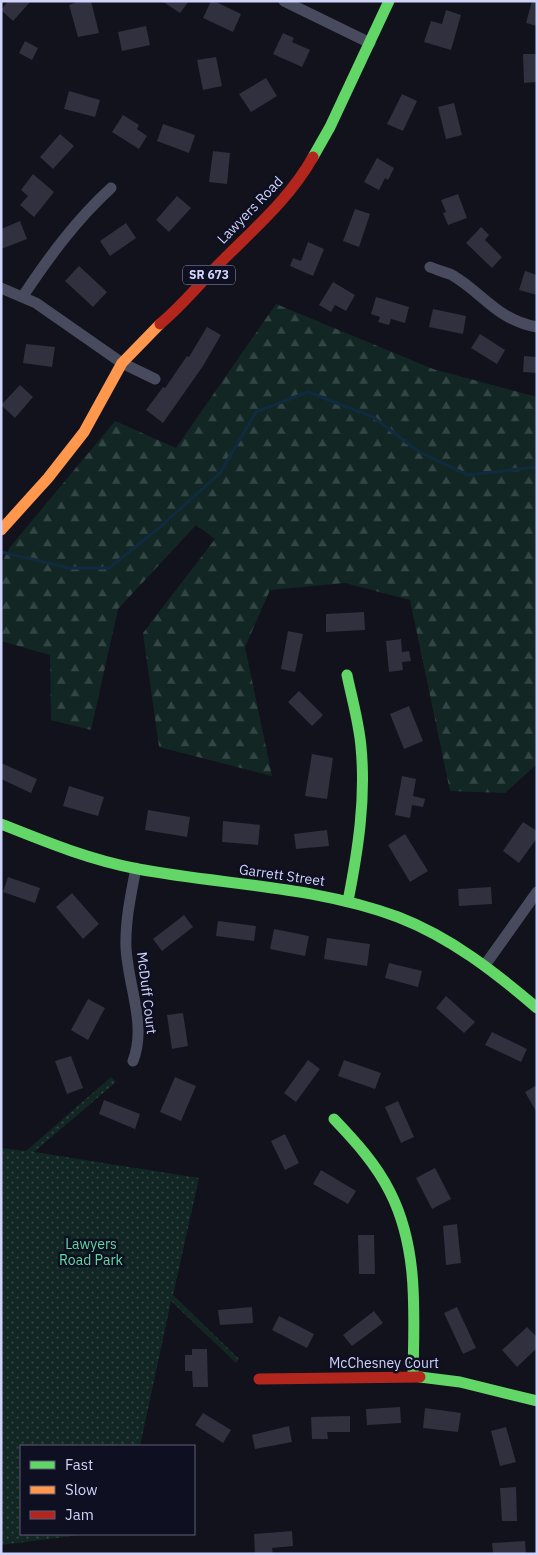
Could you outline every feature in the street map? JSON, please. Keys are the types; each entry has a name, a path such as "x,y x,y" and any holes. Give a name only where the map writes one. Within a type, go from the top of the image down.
{"street":[{"path":"284,1 370,43"},
{"name":"Lawyers Road","path":"1,530 48,478 84,432 122,363 277,206 293,187 311,161 330,127 389,1"},
{"path":"23,296 54,249 74,224 110,188"},
{"path":"430,267 451,274 498,311 514,320 537,327"},
{"path":"1,288 23,296 44,308 122,363 155,379"},
{"path":"347,675 359,730 364,795 360,843 348,901"},
{"name":"Garrett Street","path":"1,824 98,860 136,868 316,894 348,901 400,918 454,944 485,965 537,1008"},
{"name":"McDuff Court","path":"133,1061 139,1038 139,1026 127,966 126,946 130,901 136,868"},
{"path":"485,965 537,892"},
{"path":"334,1119 374,1166 388,1188 406,1232 414,1280 413,1376"},
{"name":"McChesney Court","path":"258,1379 436,1377 466,1382 537,1401"}],"green space":[{"path":"276,304 433,369 537,397 537,764 505,793 450,791 410,600 345,583 270,590 245,647 272,776 159,747 143,633 215,539 196,525 118,609 91,730 51,720 50,655 1,641 1,564 10,547 115,421 176,448"},
{"name":"Lawyers Road Park","path":"111,1077 116,1082 34,1152 199,1178 173,1295 239,1359 236,1363 171,1301 140,1445 20,1445 20,1535 80,1535 1,1545 1,1148 26,1151"}],"building":[{"path":"8,1 31,1 13,21 1,10"},
{"path":"79,1 91,1 99,33 78,37 69,5"},
{"path":"162,1 189,1 180,13"},
{"path":"211,1 241,14 233,32 203,18"},
{"path":"532,1 537,1 537,26 526,23"},
{"path":"446,10 461,15 451,50 424,42 431,21 442,24"},
{"path":"146,26 150,45 122,51 118,32"},
{"path":"283,33 294,38 292,42 310,50 302,67 273,54"},
{"path":"25,41 38,48 32,60 19,53"},
{"path":"523,54 537,54 537,82 524,83"},
{"path":"216,57 222,86 203,90 197,60"},
{"path":"266,78 277,96 251,112 239,94"},
{"path":"69,91 100,100 95,117 64,109"},
{"path":"402,94 417,101 403,131 387,124"},
{"path":"454,103 462,135 446,139 438,107"},
{"path":"123,115 139,125 137,129 147,136 139,149 112,132"},
{"path":"163,124 195,135 189,153 157,141"},
{"path":"60,134 74,146 53,169 40,157"},
{"path":"213,151 230,153 227,184 209,182"},
{"path":"377,158 394,168 388,180 385,178 379,190 364,182"},
{"path":"33,174 54,192 34,217 20,205 28,196 21,190"},
{"path":"458,194 467,218 448,225 443,213 446,212 441,200"},
{"path":"177,196 191,208 169,232 156,220"},
{"path":"355,209 370,214 359,247 343,241"},
{"path":"20,221 27,239 1,249 1,229"},
{"path":"126,223 136,238 110,256 100,241"},
{"path":"481,227 489,235 485,240 502,257 492,268 466,243"},
{"path":"308,242 324,249 313,276 290,266 293,258 301,261"},
{"path":"79,266 107,292 93,307 65,281"},
{"path":"525,271 537,275 537,295 519,290"},
{"path":"333,282 355,295 346,311 335,305 331,312 319,305"},
{"path":"376,297 409,307 405,323 391,319 389,325 378,322 380,317 371,314"},
{"path":"433,309 466,316 463,334 429,327"},
{"path":"207,327 221,335 203,366 163,423 146,410 163,387 165,388 187,356 189,357"},
{"path":"480,334 505,350 497,364 471,348"},
{"path":"26,344 55,347 52,367 23,363"},
{"path":"524,356 537,357 537,373 523,372"},
{"path":"20,385 33,397 15,418 1,405"},
{"path":"364,612 365,630 326,632 326,614"},
{"path":"288,631 303,634 295,672 281,669"},
{"path":"401,639 402,652 409,651 411,661 402,662 403,670 389,672 386,641"},
{"path":"299,691 323,715 312,726 288,702"},
{"path":"409,706 423,741 404,749 390,714"},
{"path":"312,754 333,758 327,799 305,796"},
{"path":"1,763 37,779 31,793 1,779"},
{"path":"402,776 416,779 413,796 425,799 423,807 412,805 410,818 395,815"},
{"path":"69,786 104,797 98,816 63,806"},
{"path":"148,810 190,817 187,837 145,830"},
{"path":"223,821 260,825 258,845 222,842"},
{"path":"523,822 537,831 537,838 519,863 503,851"},
{"path":"327,830 329,846 296,849 294,834"},
{"path":"405,834 428,871 410,882 388,845"},
{"path":"8,877 40,888 35,903 3,892"},
{"path":"491,887 492,904 459,906 458,889"},
{"path":"72,893 99,924 83,939 56,907"},
{"path":"184,915 193,927 162,951 153,939"},
{"path":"218,921 256,926 254,941 216,936"},
{"path":"274,929 309,936 305,956 270,949"},
{"path":"327,938 370,944 367,966 324,959"},
{"path":"389,963 422,971 418,987 385,978"},
{"path":"446,996 475,1022 464,1033 436,1008"},
{"path":"88,999 105,1008 88,1040 71,1030"},
{"path":"183,1013 188,1046 172,1049 167,1015"},
{"path":"492,1032 527,1049 521,1062 485,1045"},
{"path":"71,1056 83,1088 67,1094 55,1061"},
{"path":"308,1060 320,1069 296,1102 284,1093"},
{"path":"344,1060 381,1073 375,1089 338,1076"},
{"path":"175,1077 196,1086 181,1121 160,1112"},
{"path":"537,1085 537,1113 525,1092"},
{"path":"104,1100 140,1114 135,1129 99,1114"},
{"path":"398,1101 414,1137 401,1143 385,1107"},
{"path":"285,1134 299,1163 285,1170 271,1141"},
{"path":"435,1168 451,1199 432,1209 416,1178"},
{"path":"321,1170 356,1191 348,1204 313,1184"},
{"path":"457,1224 461,1263 446,1265 443,1226"},
{"path":"358,1235 374,1235 375,1274 359,1274"},
{"path":"252,1307 253,1323 220,1325 218,1310"},
{"path":"457,1307 476,1348 463,1354 444,1313"},
{"path":"374,1311 383,1323 352,1346 343,1335"},
{"path":"279,1316 314,1334 307,1348 272,1330"},
{"path":"527,1327 537,1337 537,1348 517,1367 502,1350"},
{"path":"192,1349 207,1349 208,1387 193,1387 192,1371 185,1371 185,1355 192,1355"},
{"path":"400,1407 401,1423 367,1425 366,1409"},
{"path":"425,1408 461,1413 458,1432 423,1428"},
{"path":"203,1413 231,1430 223,1443 195,1425"},
{"path":"350,1416 350,1432 327,1432 328,1439 312,1439 311,1417"},
{"path":"289,1426 292,1442 255,1449 252,1435"},
{"path":"506,1427 516,1462 500,1466 491,1431"},
{"path":"516,1487 517,1521 502,1521 500,1488"},
{"path":"292,1531 293,1546 272,1548 273,1554 255,1554 254,1534"},
{"path":"525,1541 526,1554 493,1554 492,1543"}],"waterway":[{"path":"1,552 70,568 109,568 160,527 220,473 256,412 308,392 373,417 419,452 468,475 537,467"}],"traffic: fast":[{"path":"313,157 330,127 389,1"},
{"path":"347,675 360,738 362,766 362,805 358,844 348,901"},
{"path":"1,824 68,850 120,865 170,874 302,892 367,907 398,917 436,935 471,956 537,1008"},
{"path":"334,1119 372,1162 390,1192 406,1236 413,1282 413,1376"},
{"path":"420,1377 460,1382 537,1401"}],"traffic: slow":[{"path":"1,530 48,478 84,432 122,363 160,324"}],"traffic: jam":[{"path":"160,324 283,199 313,157"},
{"path":"259,1379 420,1377"}]}
